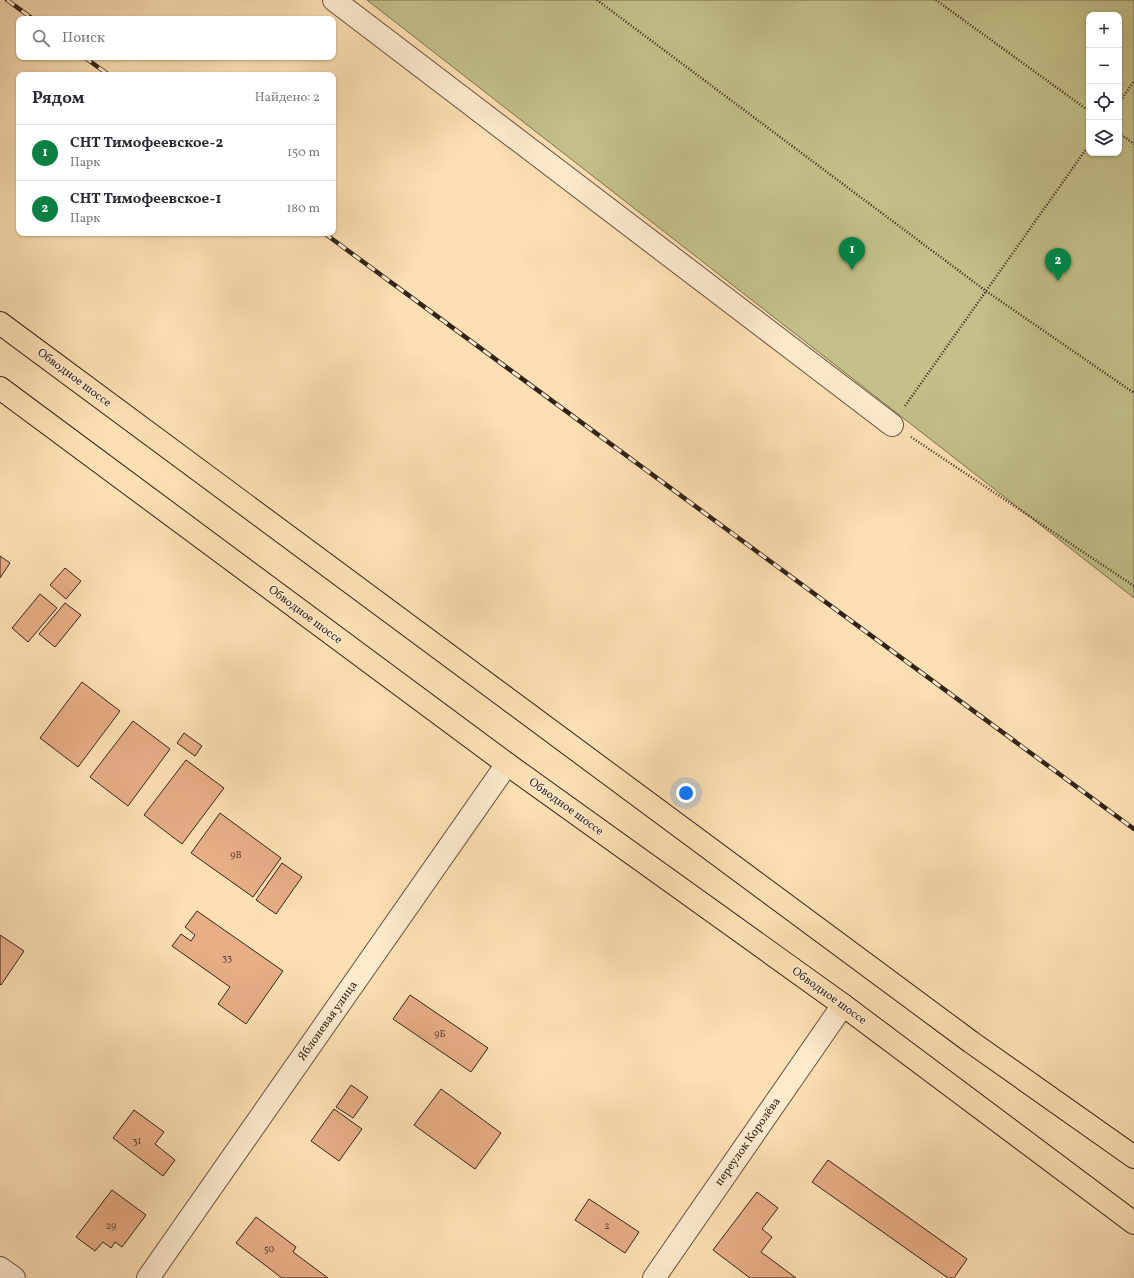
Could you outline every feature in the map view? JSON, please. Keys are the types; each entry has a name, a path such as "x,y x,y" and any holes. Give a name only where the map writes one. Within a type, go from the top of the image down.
{"main road":[{"name":"Обводное шоссе","path":"0,323 965,1037 1134,1157"},
{"name":"Обводное шоссе","path":"0,388 507,764 843,1005 1134,1223"}],"street":[{"path":"334,0 892,425"},
{"name":"Яблоневая улица","path":"148,1278 507,764"},
{"name":"переулок Королёва","path":"654,1278 843,1005"},
{"path":"0,1268 14,1278"}],"path":[{"path":"597,0 986,291 1134,393"},
{"path":"936,0 1086,109"},
{"path":"1122,99 1134,81"},
{"path":"1122,135 1134,144"},
{"path":"1086,149 892,425 1134,586"}],"shaded area":[{"path":"367,0 1134,0 1134,598"}],"building":[{"path":"0,556 10,563 0,578"},
{"path":"65,568 81,581 66,599 50,585"},
{"path":"40,594 57,608 28,642 12,628"},
{"path":"65,603 81,615 55,647 39,634"},
{"path":"82,682 120,711 78,767 40,738"},
{"path":"133,721 170,749 128,806 90,777"},
{"path":"184,733 202,746 195,756 177,743"},
{"path":"186,760 224,788 182,844 144,815"},
{"path":"220,813 281,858 253,897 191,853"},
{"path":"282,863 302,877 276,914 256,900"},
{"path":"197,911 283,971 246,1024 218,1004 230,987 172,946 181,934 191,941 195,935 185,927"},
{"path":"0,935 24,951 1,985 0,984"},
{"path":"410,995 488,1048 471,1072 393,1019"},
{"path":"351,1085 368,1097 353,1118 336,1107"},
{"path":"441,1089 501,1133 475,1169 414,1125"},
{"path":"334,1109 362,1129 339,1161 311,1141"},
{"path":"134,1110 164,1132 155,1144 175,1160 163,1176 113,1138"},
{"path":"828,1160 967,1259 954,1278 948,1278 812,1182"},
{"path":"112,1190 146,1215 122,1247 115,1242 111,1248 103,1242 95,1251 76,1237"},
{"path":"757,1192 778,1208 762,1229 772,1237 761,1252 796,1278 750,1278 713,1250"},
{"path":"589,1199 639,1232 625,1253 575,1220"},
{"path":"256,1217 296,1247 293,1252 328,1278 282,1278 236,1243"}],"railway":[{"path":"7,0 29,16"},
{"path":"88,60 105,72"},
{"path":"328,236 1134,829"}],"place":[{"name":"СНТ Тимофеевское-2","path":"852,270"},
{"name":"СНТ Тимофеевское-1","path":"1058,281"}]}
